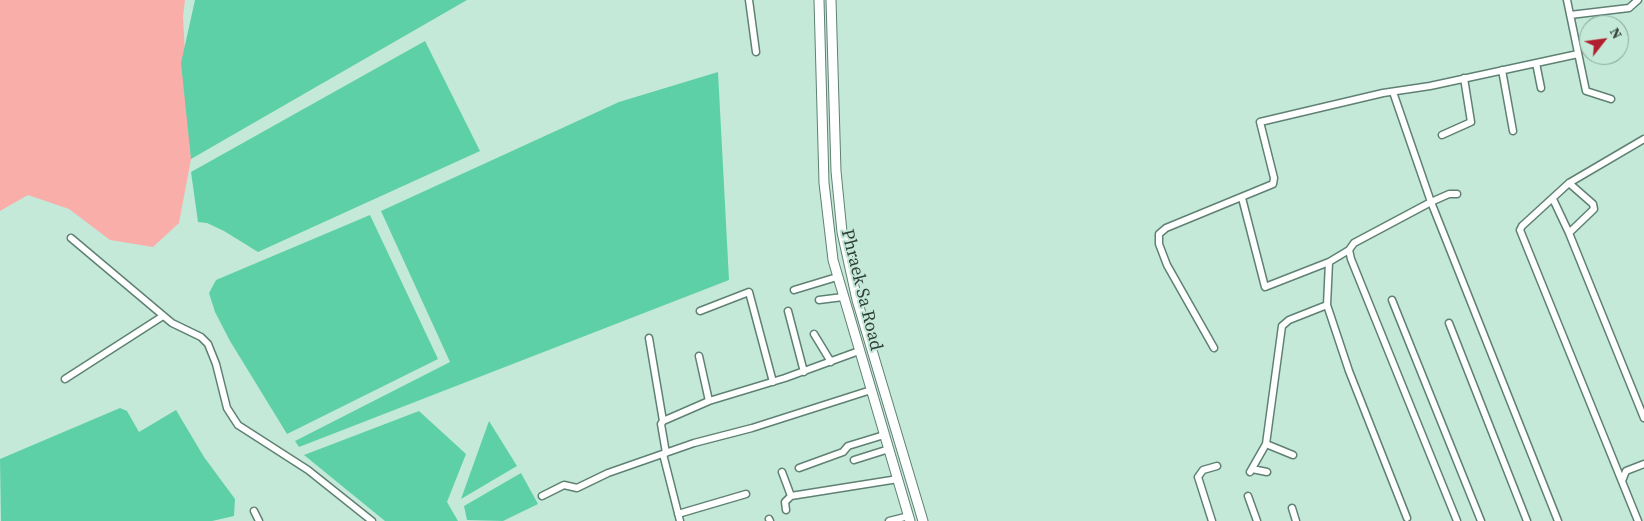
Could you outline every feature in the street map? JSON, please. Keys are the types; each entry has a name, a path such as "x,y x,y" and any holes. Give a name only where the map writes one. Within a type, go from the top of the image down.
{"main road":[{"name":"Phraek Sa Road","path":"819,0 824,183 829,234 837,277 909,519"},
{"name":"Phraek Sa Road","path":"831,0 837,180 842,232 857,300 923,521"}],"street":[{"path":"749,0 756,52"},
{"path":"1567,0 1586,91 1611,99"},
{"path":"1570,15 1629,8 1638,0"},
{"path":"1214,348 1167,266 1159,244 1159,234 1192,217 1271,186 1274,182 1260,122 1393,92 1578,54"},
{"path":"1536,63 1540,88"},
{"path":"1502,70 1513,132"},
{"path":"1442,135 1471,122 1464,78"},
{"path":"1393,92 1431,202 1558,521"},
{"path":"1638,521 1520,230 1522,226 1569,183 1644,139"},
{"path":"1569,183 1593,204 1594,209 1569,232"},
{"path":"1242,198 1265,287 1329,262 1349,250 1354,243 1431,202 1449,194 1457,194"},
{"path":"1553,199 1569,232 1644,418"},
{"path":"71,238 178,328 201,337 208,344 216,364 227,408 238,425 308,470 372,521"},
{"path":"1349,250 1457,521"},
{"path":"1329,262 1327,305 1349,371 1407,518"},
{"path":"794,290 837,277"},
{"path":"700,311 749,292 773,382"},
{"path":"819,300 843,297"},
{"path":"1392,300 1481,521"},
{"path":"1267,472 1251,470 1268,445 1282,326 1285,322 1327,305"},
{"path":"788,311 804,372"},
{"path":"65,378 163,316"},
{"path":"1449,323 1527,521"},
{"path":"814,334 831,362"},
{"path":"649,338 663,421 661,424 665,454 680,521"},
{"path":"663,421 709,402 804,372 859,351"},
{"path":"699,356 709,402"},
{"path":"542,496 564,485 577,488 608,473 665,454 871,390"},
{"path":"799,468 842,452 848,446 884,435"},
{"path":"1268,445 1293,455"},
{"path":"854,460 889,449"},
{"path":"1622,481 1626,471 1644,464"},
{"path":"1212,521 1198,477 1204,470 1217,466"},
{"path":"782,472 791,496"},
{"path":"786,510 785,502 791,496 898,479"},
{"path":"678,514 746,494"},
{"path":"1248,496 1257,521"},
{"path":"1292,508 1296,521"},
{"path":"254,511 259,521"},
{"path":"889,521 909,519"}],"shaded area":[{"path":"0,0 185,0 183,17 191,159 179,223 153,247 110,240 69,209 28,195 0,211"},
{"path":"195,0 467,0 191,159 181,63"},
{"path":"425,41 480,151 258,252 224,231 207,223 198,222 191,172"},
{"path":"718,72 729,280 299,447 295,441 450,362 381,211 619,102"},
{"path":"370,215 438,359 287,434 230,341 215,312 209,293 216,280"},
{"path":"120,408 127,411 139,432 176,410 204,457 235,499 234,516 212,521 1,521 0,459"},
{"path":"419,411 466,454 447,502 458,521 385,521 304,455"},
{"path":"489,421 517,466 461,499"},
{"path":"521,473 538,504 503,521 467,520 464,506"}]}
